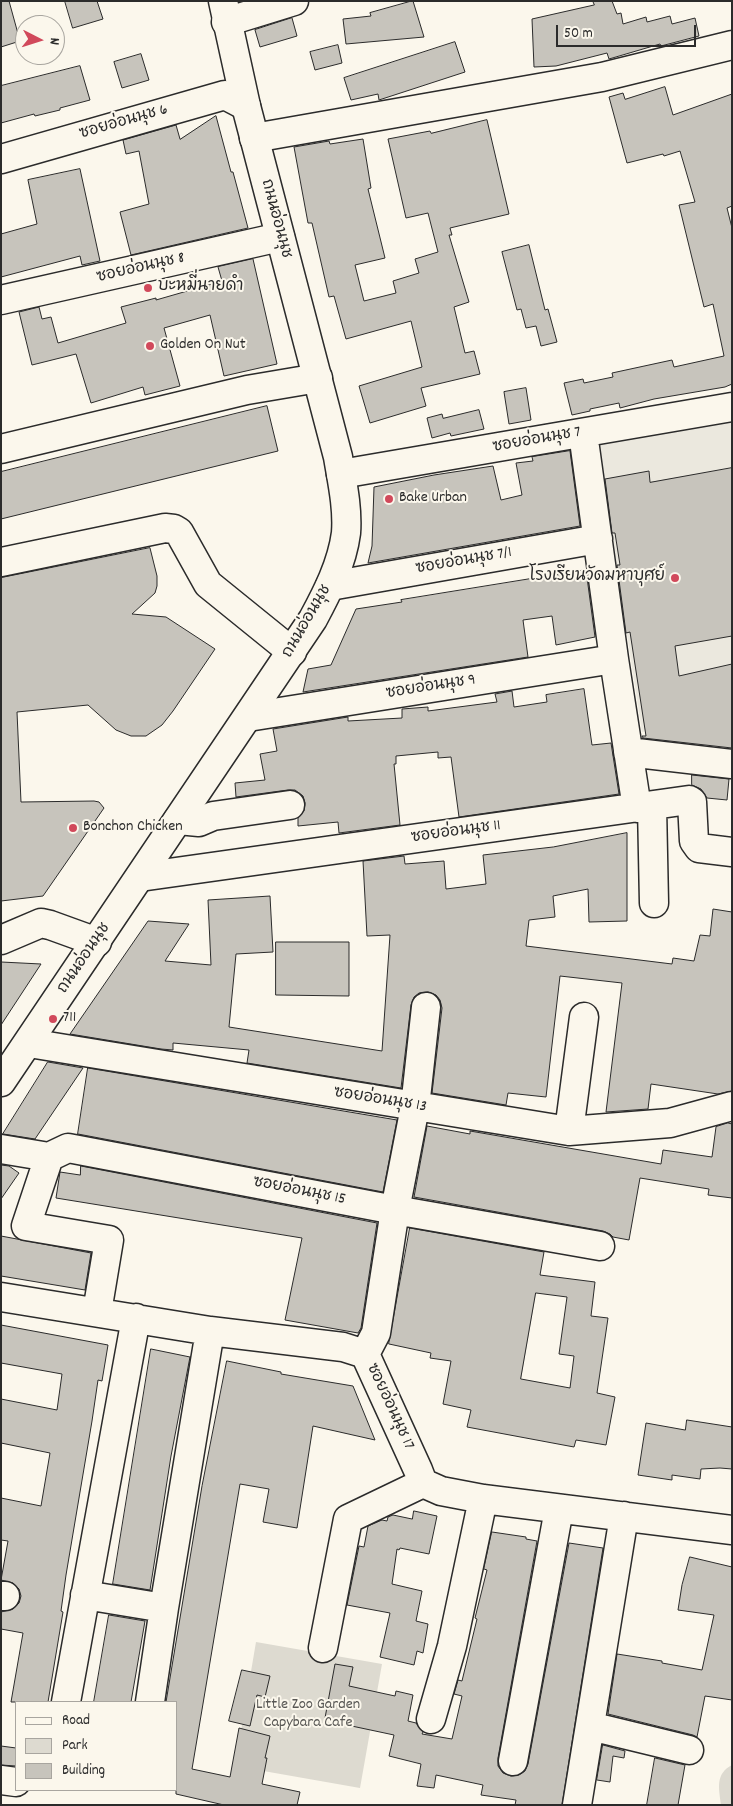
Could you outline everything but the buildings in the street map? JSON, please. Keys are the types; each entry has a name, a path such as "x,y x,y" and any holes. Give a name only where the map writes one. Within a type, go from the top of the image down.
{"street":[{"path":"219,8 294,1"},
{"name":"ถนนอ่อนนุช","path":"1,1082 29,1043 88,939 285,646 313,619 330,586 346,534 341,474 310,380 235,100 219,8"},
{"path":"254,138 602,77 732,45"},
{"name":"ถนนอ่อนนุช","path":"235,100 254,138 272,239"},
{"name":"ซอยอ่อนนุช 6","path":"1,159 235,100"},
{"name":"ซอยอ่อนนุช 8","path":"1,300 272,239"},
{"path":"1,449 247,390 310,380"},
{"name":"ถนนอ่อนนุช","path":"1,1052 88,939 140,877 248,717 285,646 298,613 314,582 329,533 326,477 310,380"},
{"name":"ซอยอ่อนนุช 7","path":"341,474 732,407"},
{"path":"583,433 628,752 644,807 654,903"},
{"path":"1,562 165,528 174,529 179,532 208,584 285,646"},
{"name":"ซอยอ่อนนุช 7/1","path":"330,586 598,539"},
{"name":"ซอยอ่อนนุช 9","path":"248,717 614,659"},
{"path":"628,752 732,764"},
{"name":"ซอยอ่อนนุช 11","path":"140,877 691,801 694,841 696,845 699,848 732,852"},
{"path":"178,820 199,822 213,816 290,805"},
{"path":"1,940 41,923 88,939"},
{"path":"365,1354 376,1333 395,1210 415,1107 426,1007"},
{"path":"569,1132 584,1017"},
{"name":"ซอยอ่อนนุช 13","path":"29,1043 569,1132 670,1123 732,1106"},
{"name":"ซอยอ่อนนุช 15","path":"1,1149 48,1157 68,1148 395,1210 600,1246"},
{"path":"48,1157 26,1226 109,1240 97,1312"},
{"name":"ซอยอ่อนนุช 17","path":"1,1297 210,1331 343,1347 365,1354 423,1483"},
{"path":"66,1701 136,1318"},
{"path":"150,1701 210,1331"},
{"path":"322,1648 348,1519 423,1483 441,1491 483,1499 732,1530"},
{"path":"431,1719 452,1646 483,1499"},
{"path":"513,1761 559,1509"},
{"path":"577,1805 624,1516"},
{"path":"85,1596 164,1608"},
{"path":"590,1726 688,1750"},
{"path":"1,1780 15,1782"}],"shaded area":[{"name":"โรงเรียนวัดมหาบุศย์","path":"732,415 732,716 642,732 597,439"}],"green space":[{"name":"Little Zoo Garden Capybara Cafe","path":"256,1642 382,1664 360,1788 235,1766"},
{"path":"732,1765 732,1805 721,1805 719,1782 723,1773"}],"place":[{"name":"บะหมี่นายดำ","path":"148,288"},
{"name":"Golden On Nut","path":"150,346"},
{"name":"Bake Urban","path":"389,499"},
{"name":"โรงเรียนวัดมหาบุศย์","path":"675,578"},
{"name":"Bonchon Chicken","path":"73,828"},
{"name":"711","path":"53,1019"}]}
